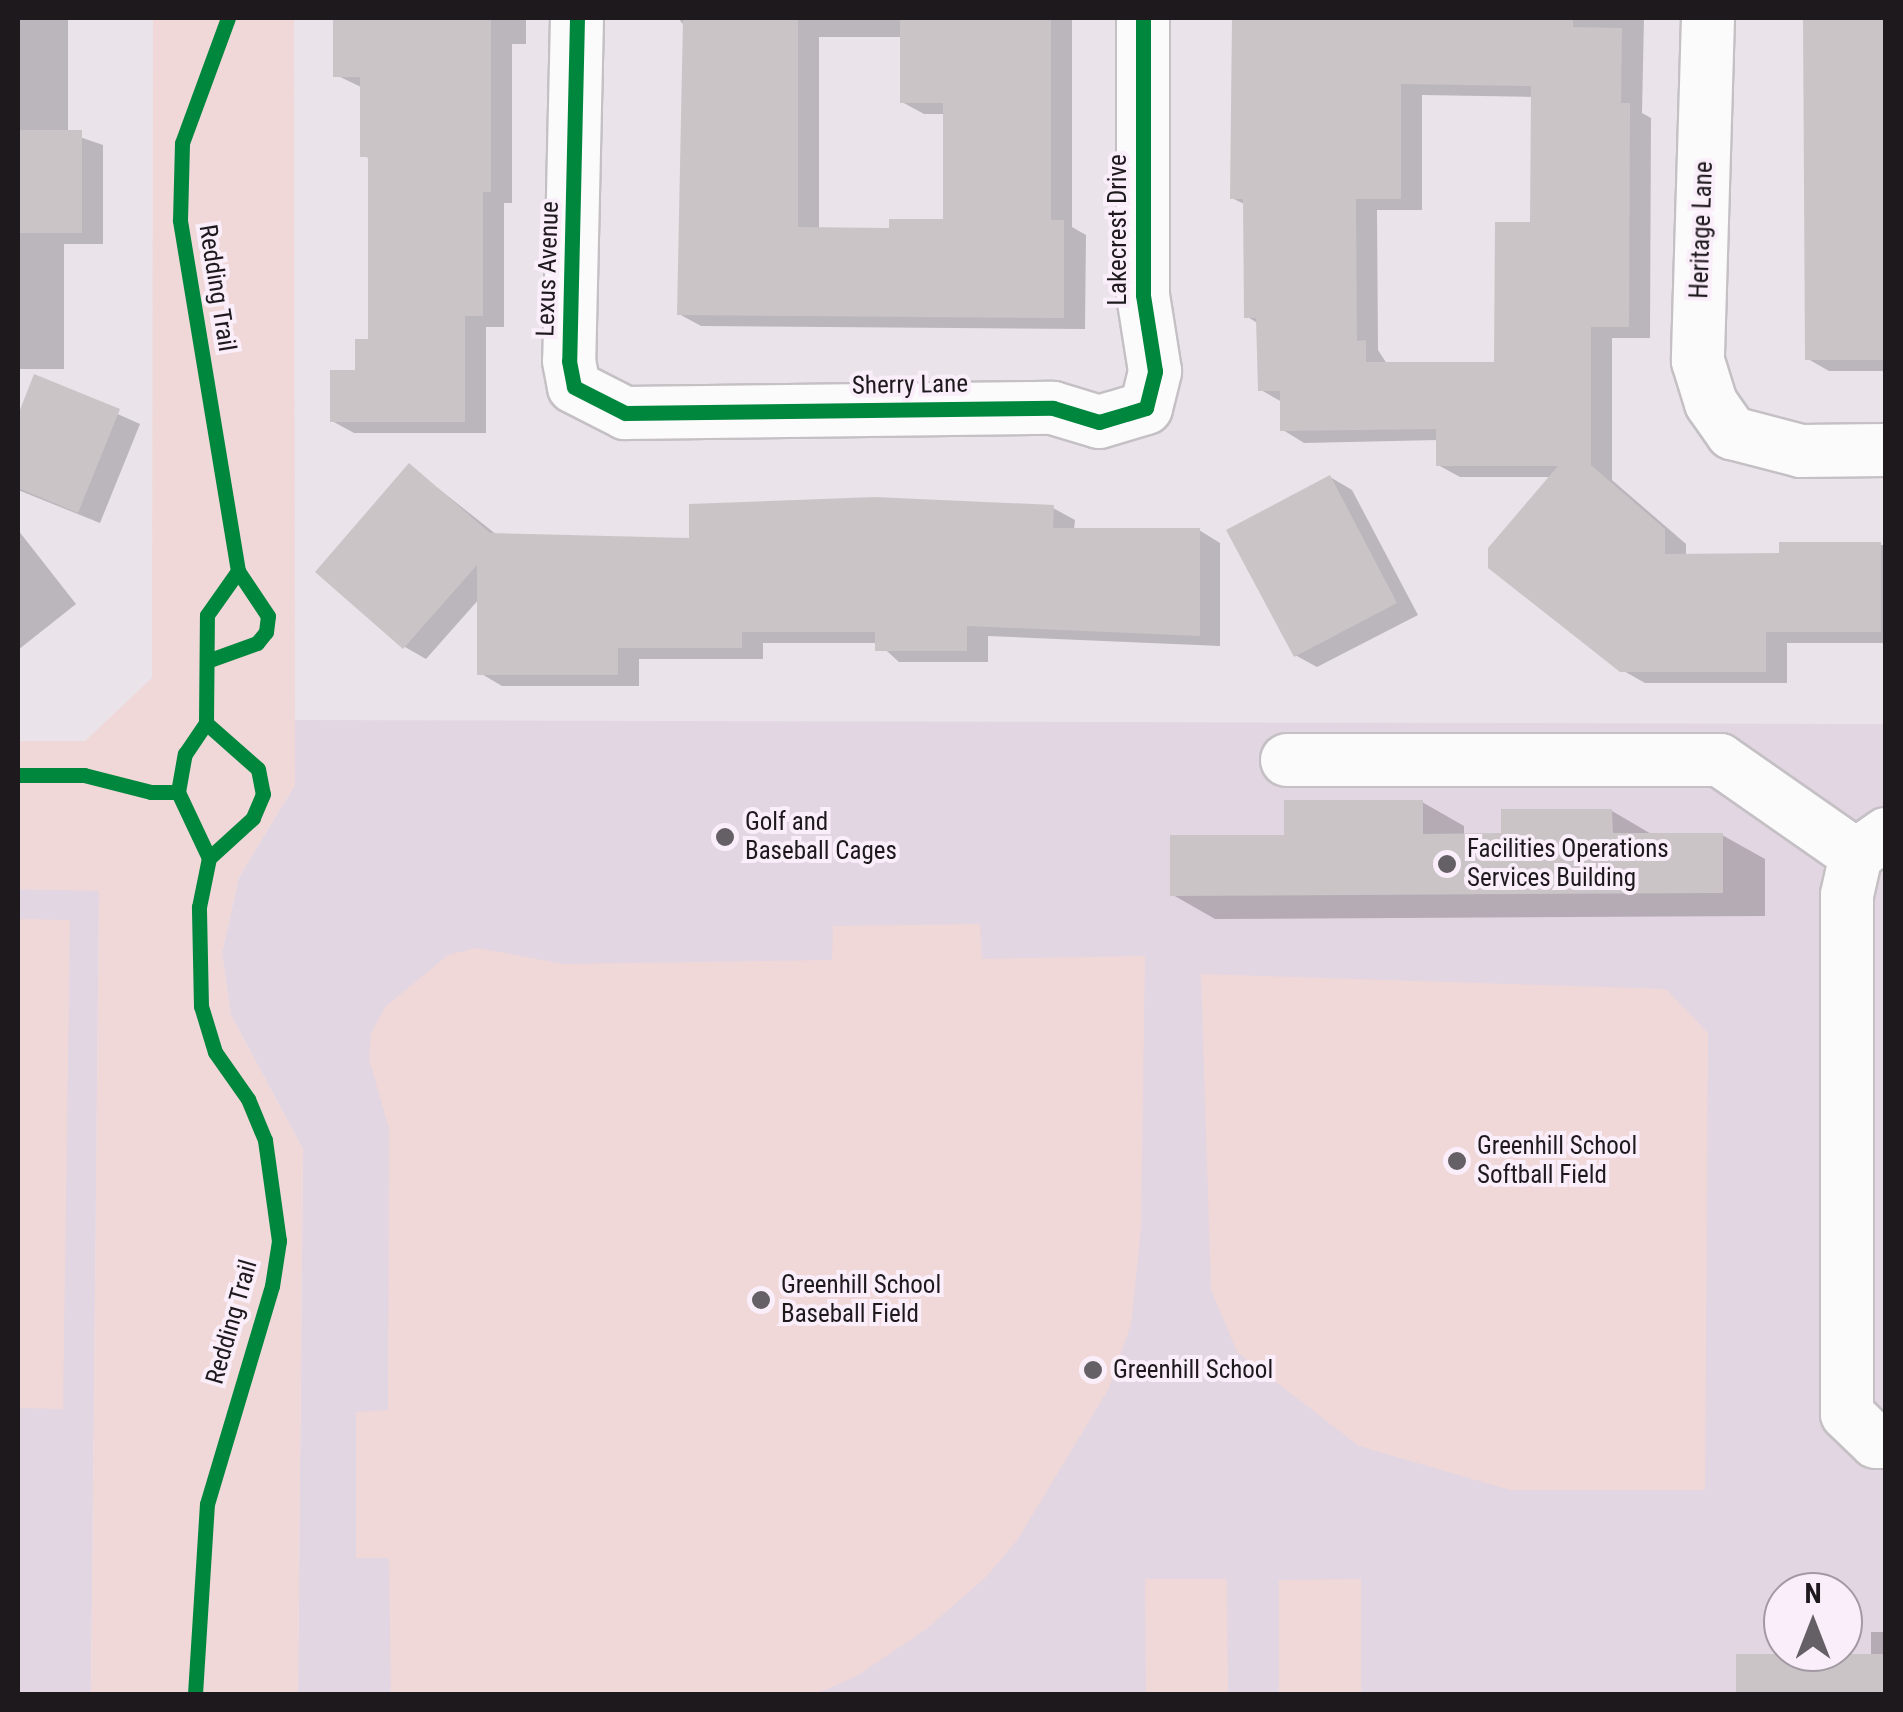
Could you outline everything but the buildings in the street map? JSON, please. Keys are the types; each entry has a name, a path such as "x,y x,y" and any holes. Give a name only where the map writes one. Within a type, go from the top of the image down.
{"street":[{"name":"Lexus Avenue","path":"577,18 569,361 574,388 625,414 701,414"},
{"name":"Lakecrest Drive","path":"1117,420 1146,408 1154,371 1142,295 1143,18"},
{"name":"Heritage Lane","path":"1708,18 1698,361 1711,403 1732,433 1801,451 1886,450"},
{"name":"Sherry Lane","path":"701,414 1052,408 1099,422 1117,420"},
{"path":"1287,760 1720,760 1871,845 1847,895 1848,1414 1876,1442 1886,1442"}],"shaded area":[{"path":"153,18 294,18 295,785 239,877 222,953 231,1015 303,1149 298,1694 91,1694 99,891 18,889 18,741 85,741 152,678"},
{"name":"Greenhill School","path":"294,720 1885,724 1885,1694 298,1694 303,1149 231,1015 222,953 239,877 295,785"},
{"path":"18,889 99,890 91,1694 18,1694"},
{"path":"18,919 70,920 63,1409 18,1408"},
{"name":"Greenhill School Baseball Field","path":"980,924 982,959 1145,956 1141,1230 1131,1324 1109,1388 1018,1539 986,1577 925,1630 857,1676 815,1694 391,1694 389,1558 356,1558 356,1412 388,1410 389,1129 369,1059 371,1033 386,1006 448,955 477,948 564,964 832,960 833,926"},
{"name":"Greenhill School Softball Field","path":"1201,974 1666,989 1708,1033 1705,1490 1510,1490 1359,1446 1237,1352 1211,1289"},
{"path":"1145,1579 1227,1579 1228,1694 1146,1694"},
{"path":"1361,1579 1361,1694 1279,1694 1279,1580"}],"cycle path":[{"name":"Redding Trail","path":"195,1694 207,1504 272,1286 279,1241 265,1140 248,1099 215,1052 201,1006 199,907 209,858 178,792 185,754 206,723 207,615 238,571 180,220 182,143 228,18"},
{"path":"577,18 569,361 574,387 625,413 1053,408 1099,422 1146,408 1155,371 1143,295 1143,18"},
{"path":"207,661 257,643 266,632 268,616 238,571"},
{"path":"206,723 258,769 263,794 253,818 209,858"},
{"path":"18,775 84,775 151,792 178,792"}],"place":[{"name":"Golf and Baseball Cages","path":"725,837"},
{"name":"Facilities Operations Services Building","path":"1447,864"},
{"name":"Greenhill School Softball Field","path":"1457,1161"},
{"name":"Greenhill School Baseball Field","path":"761,1300"},
{"name":"Greenhill School","path":"1093,1370"}]}
